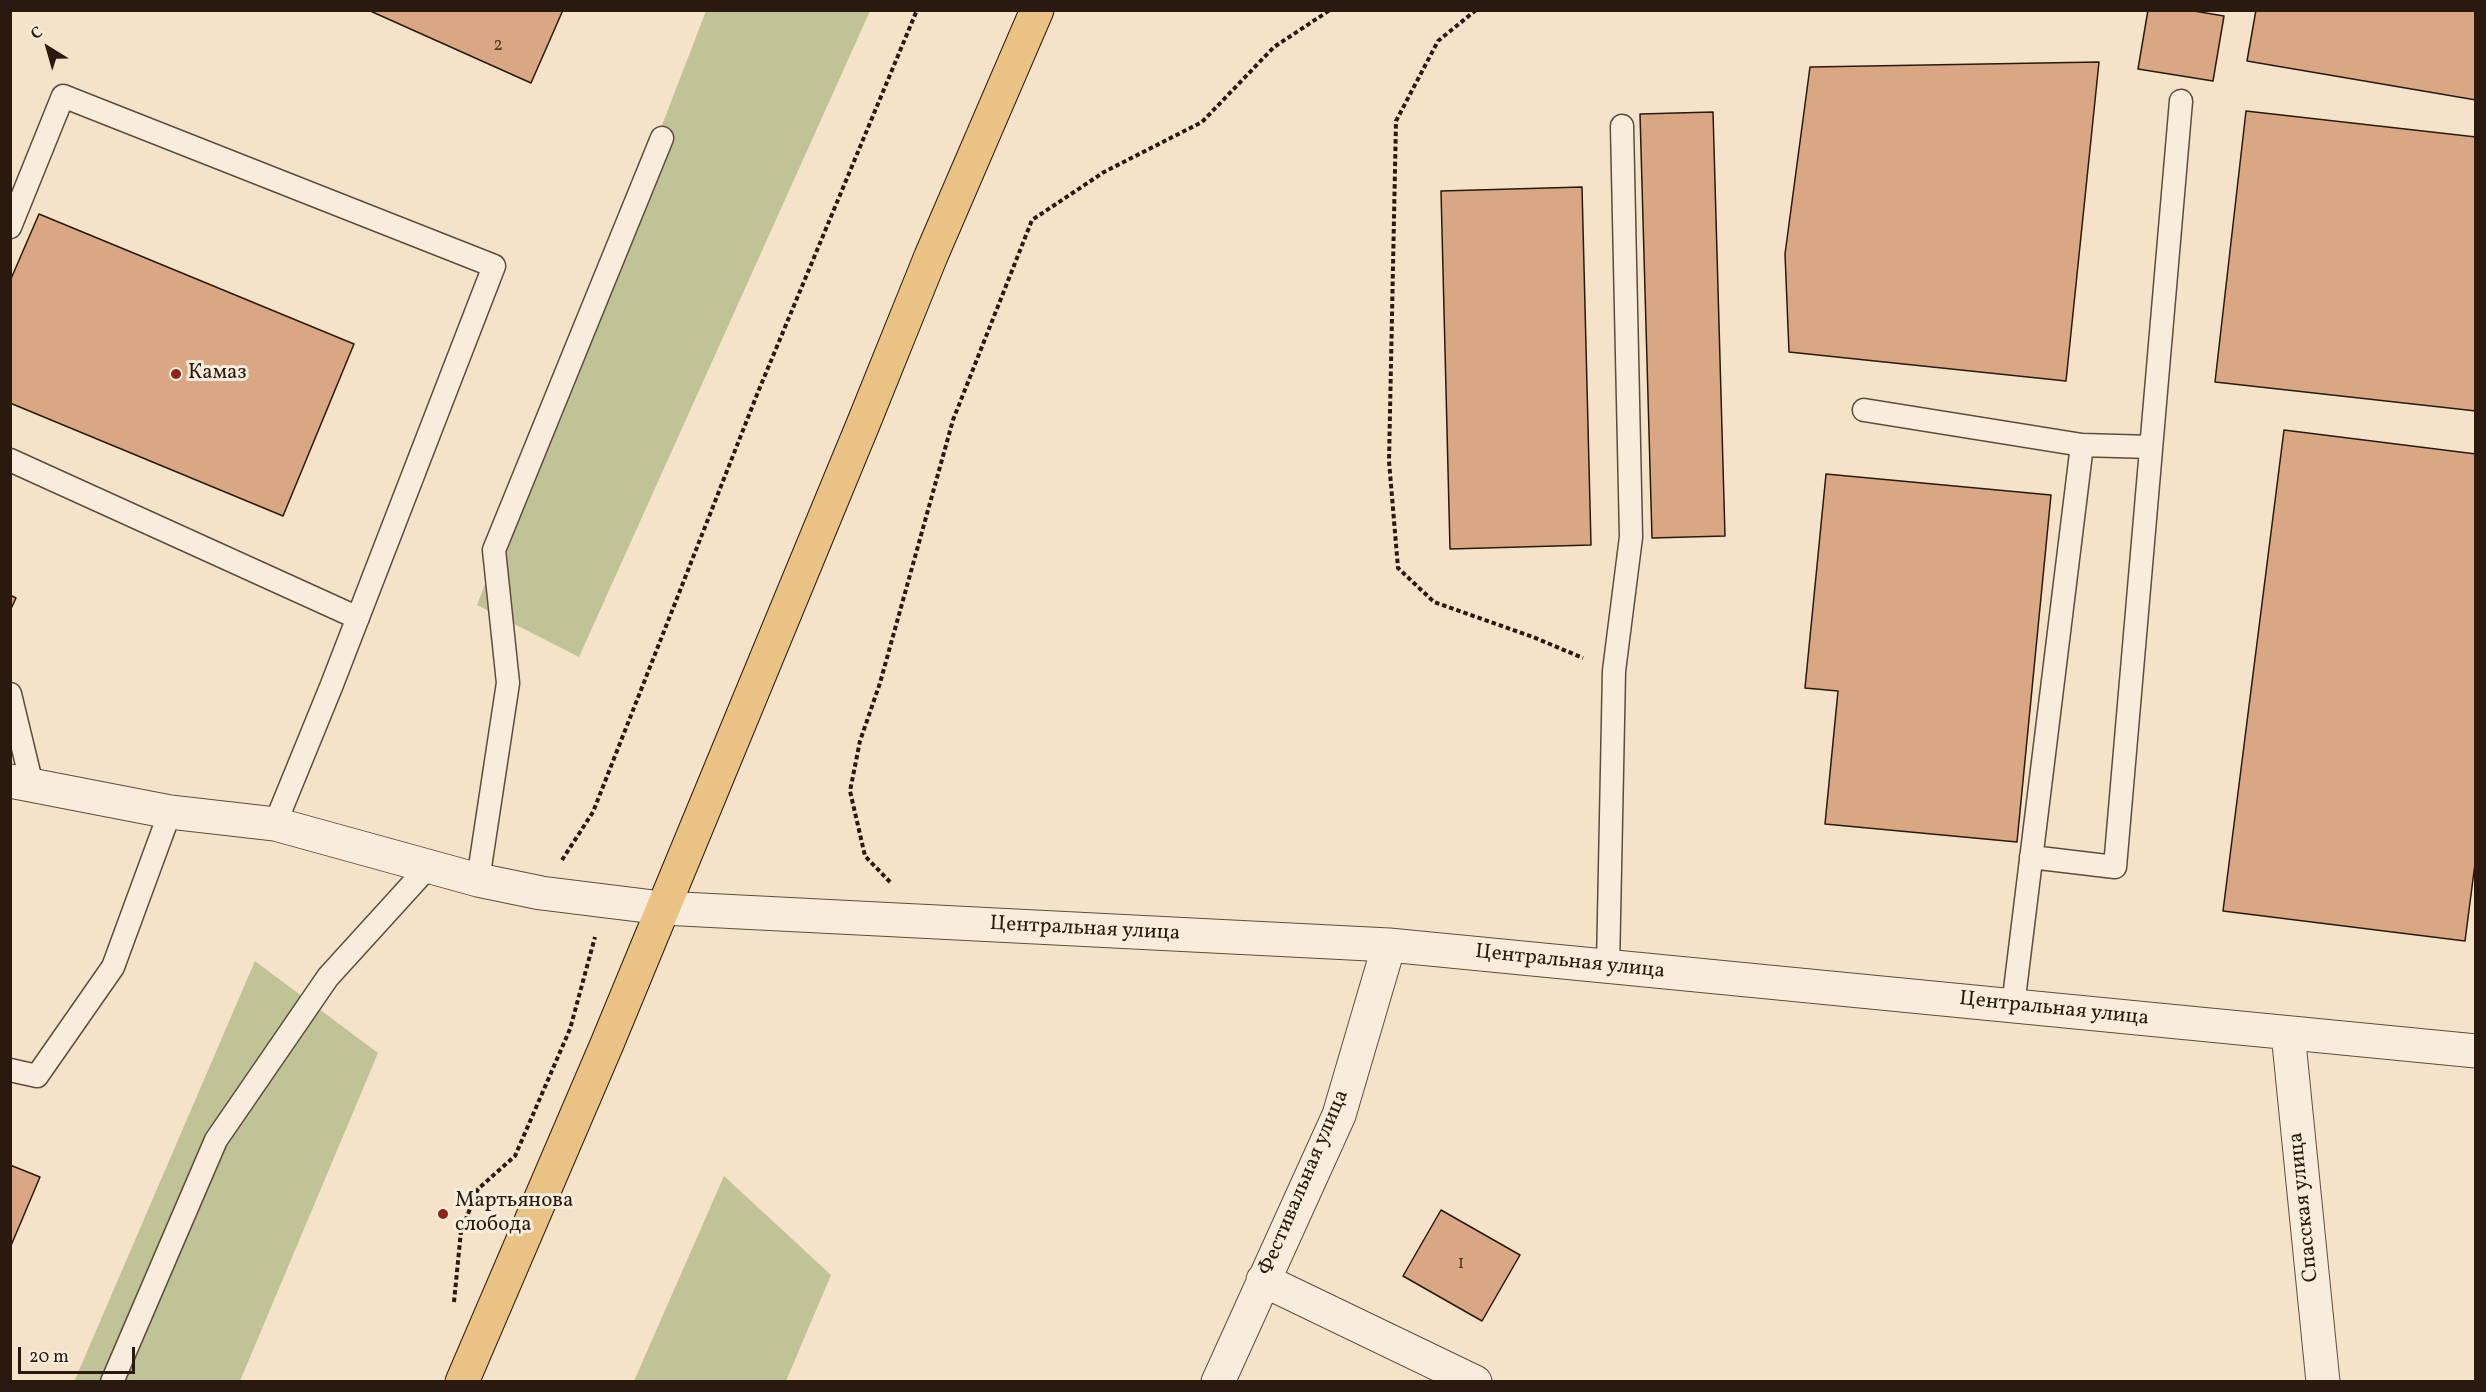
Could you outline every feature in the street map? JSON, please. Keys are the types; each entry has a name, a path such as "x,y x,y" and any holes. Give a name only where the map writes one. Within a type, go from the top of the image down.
{"main road":[{"path":"462,1382 607,1044 931,256 1037,10"}],"street":[{"name":"Центральная улица","path":"21,783 170,812 275,824 478,880 541,893 662,908 1389,945 2475,1051"},
{"name":"Фестивальная улица","path":"1218,1382 1339,1115 1389,945"},
{"name":"Спасская улица","path":"2288,1033 2323,1382"},
{"path":"1263,1280 1474,1382"}],"lane":[{"path":"10,227 63,96 494,266 358,618 275,824"},
{"path":"2031,856 2115,867 2181,101"},
{"path":"1608,966 1614,671 1631,537 1622,126"},
{"path":"478,880 508,682 494,550 662,138"},
{"path":"1864,410 2082,445 2151,447"},
{"path":"2013,1006 2082,445"},
{"path":"10,460 358,618"},
{"path":"10,694 21,783"},
{"path":"10,1070 37,1076 113,967 170,812"},
{"path":"112,1382 216,1140 328,977 429,866"}],"path":[{"path":"541,893 593,812 754,403 917,10"},
{"path":"930,922 865,856 850,791 860,741 880,683 954,420 1032,220 1104,172 1202,122 1274,47 1330,10"},
{"path":"1476,10 1438,41 1396,121 1389,461 1398,568 1434,602 1533,637 1614,671"},
{"path":"453,1310 461,1231 478,1189 515,1156 520,1145 570,1029 604,901"}],"green space":[{"path":"706,11 870,11 579,657 477,605"},
{"path":"255,961 378,1053 240,1381 74,1382"},
{"path":"724,1176 831,1275 786,1381 634,1381"}],"building":[{"path":"368,10 563,10 531,83"},
{"path":"2148,10 2188,10 2224,16 2213,81 2138,69"},
{"path":"2256,10 2476,10 2476,100 2247,61"},
{"path":"2099,62 2066,381 1789,352 1785,254 1810,67"},
{"path":"2246,111 2476,137 2476,411 2215,382"},
{"path":"1713,112 1725,536 1652,538 1640,114"},
{"path":"1582,187 1591,545 1450,549 1441,191"},
{"name":"Камаз","path":"39,214 354,344 283,516 10,403 10,281"},
{"path":"2284,430 2476,454 2476,856 2465,941 2223,911"},
{"path":"1826,474 2051,495 2017,842 1825,824 1838,691 1805,688"},
{"path":"10,595 16,598 10,611"},
{"path":"10,1165 40,1177 10,1248"},
{"path":"1441,1210 1520,1255 1482,1321 1403,1276"}],"place":[{"name":"Камаз","path":"176,374"},
{"name":"Мартьянова слобода","path":"443,1214"}]}
